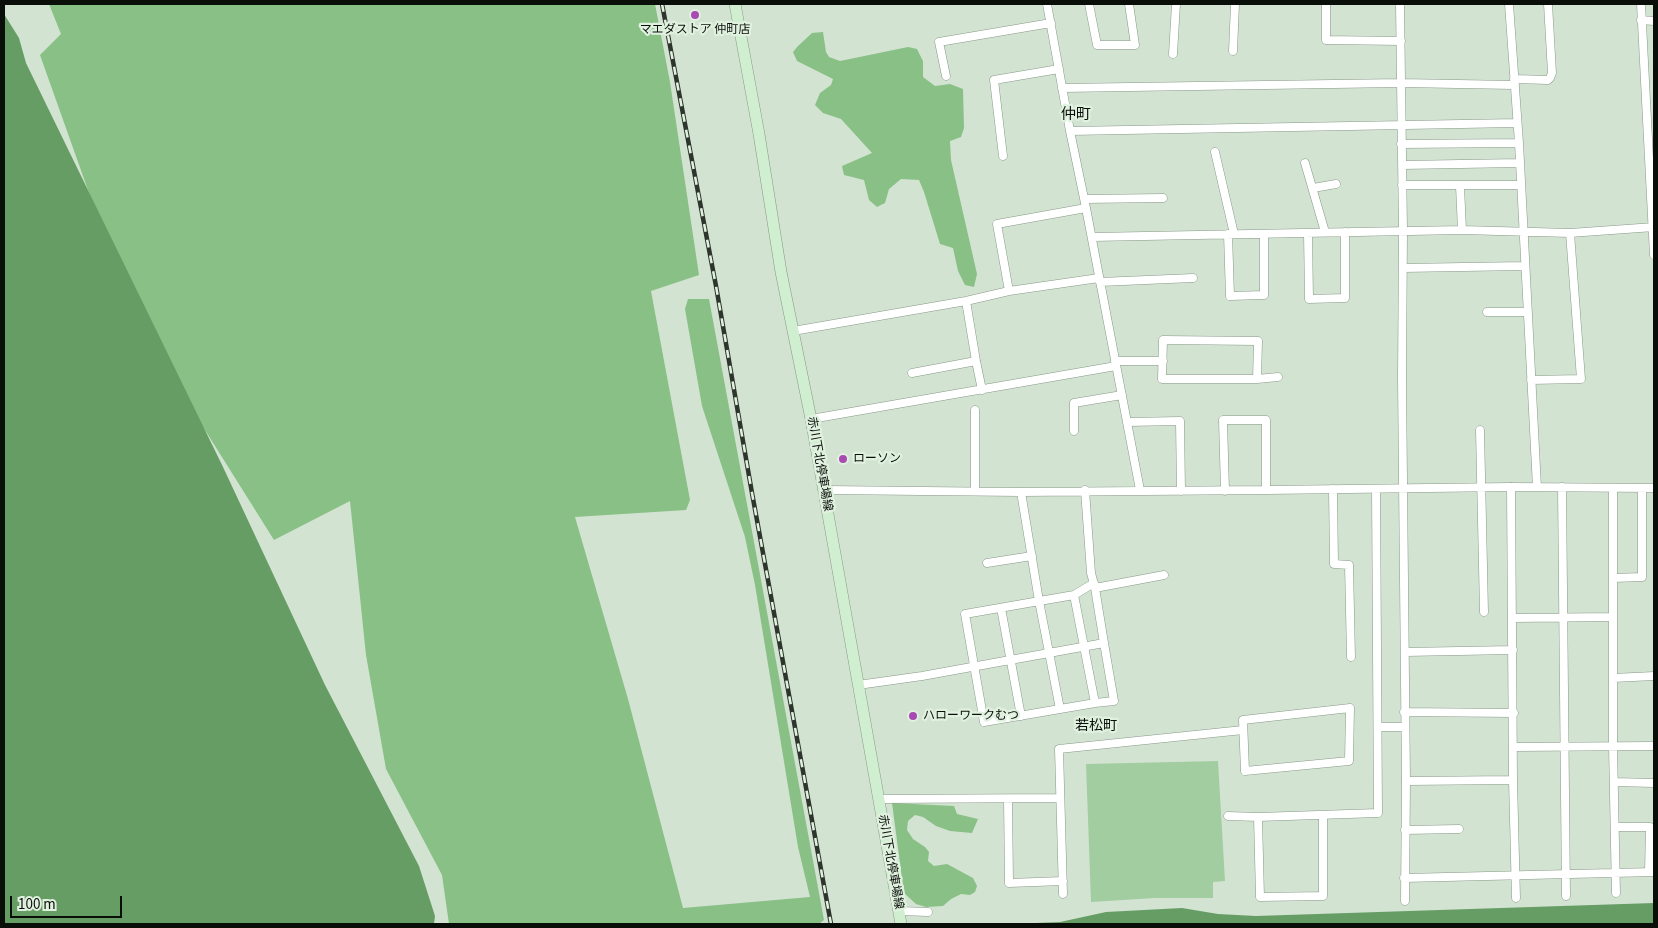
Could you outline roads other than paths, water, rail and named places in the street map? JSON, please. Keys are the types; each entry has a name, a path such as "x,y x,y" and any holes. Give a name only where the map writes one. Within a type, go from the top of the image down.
{"main road":[{"name":"赤川下北停車場線","path":"735,4 759,134 781,272 811,419 901,924"}],"street":[{"path":"1047,4 1140,490"},
{"path":"1089,4 1097,45 1135,45 1129,4"},
{"path":"1173,54 1176,4"},
{"path":"1233,51 1235,4"},
{"path":"1326,4 1326,40 1400,41"},
{"path":"1400,4 1403,231 1405,902"},
{"path":"1509,4 1519,143 1537,487"},
{"path":"1062,88 1548,80 1552,73 1548,4"},
{"path":"1641,4 1640,20 1654,227 1654,254"},
{"path":"1640,20 1654,20"},
{"path":"946,76 939,42 1051,23"},
{"path":"1003,156 994,80 1059,69"},
{"path":"1070,131 1517,123"},
{"path":"1401,144 1519,143"},
{"path":"1215,152 1231,234 1230,296 1264,295 1264,234"},
{"path":"1305,163 1325,232"},
{"path":"1402,165 1519,163"},
{"path":"1313,188 1336,184"},
{"path":"1402,186 1520,185"},
{"path":"1460,186 1462,230"},
{"path":"1009,291 997,224 1085,204 1163,198"},
{"path":"1092,237 1462,230 1570,233 1654,227"},
{"path":"1308,233 1309,299 1346,298 1345,232"},
{"path":"1531,380 1581,379 1570,233"},
{"path":"1403,268 1524,266"},
{"path":"794,331 966,301 1009,291 1099,280 1192,278"},
{"path":"966,301 982,390"},
{"path":"1487,312 1527,312"},
{"path":"1257,379 1258,341 1163,340 1162,379 1257,379 1278,377"},
{"path":"811,419 982,390 1116,364 1163,360"},
{"path":"912,373 976,361"},
{"path":"1074,431 1074,403 1122,395"},
{"path":"975,410 976,491"},
{"path":"1225,491 1223,420 1266,420 1266,490"},
{"path":"1128,422 1180,421 1181,491"},
{"path":"1480,430 1484,612"},
{"path":"1511,487 1513,780 1516,898"},
{"path":"824,490 1021,492 1511,487 1654,488"},
{"path":"1562,487 1566,896"},
{"path":"1613,488 1613,746 1616,894"},
{"path":"1613,578 1642,577 1642,488"},
{"path":"1334,489 1334,564 1349,565 1351,657"},
{"path":"1228,816 1258,817 1378,813 1376,489"},
{"path":"1085,490 1091,573 1095,585 1114,701 1095,702 984,722 965,614 1074,595 1095,585 1164,575"},
{"path":"1021,492 1039,601 1060,709"},
{"path":"987,563 1032,556"},
{"path":"1074,595 1095,702"},
{"path":"1001,608 1021,716"},
{"path":"1513,618 1613,617"},
{"path":"858,685 922,676 1104,643"},
{"path":"1405,652 1512,650"},
{"path":"1614,678 1654,676"},
{"path":"1350,708 1349,761 1245,771 1243,730 1243,720 1350,708"},
{"path":"1404,712 1514,713"},
{"path":"1378,727 1404,727"},
{"path":"1063,894 1059,749 1243,730"},
{"path":"1513,747 1654,746"},
{"path":"1406,781 1513,780"},
{"path":"1614,782 1654,783"},
{"path":"879,799 1060,798"},
{"path":"1008,799 1009,883 1063,881"},
{"path":"1258,817 1260,897 1323,896 1323,815"},
{"path":"1404,878 1652,872 1650,828 1615,827"},
{"path":"1405,830 1459,829"},
{"path":"899,911 928,912"}],"railway":[{"path":"662,4 716,286 831,924"}],"place":[{"name":"マエダストア 仲町店","path":"695,15"},
{"name":"ローソン","path":"843,459"},
{"name":"ハローワークむつ","path":"913,716"}],"district":[{"name":"仲町","path":"1076,116"},
{"name":"若松町","path":"1096,727"}]}
